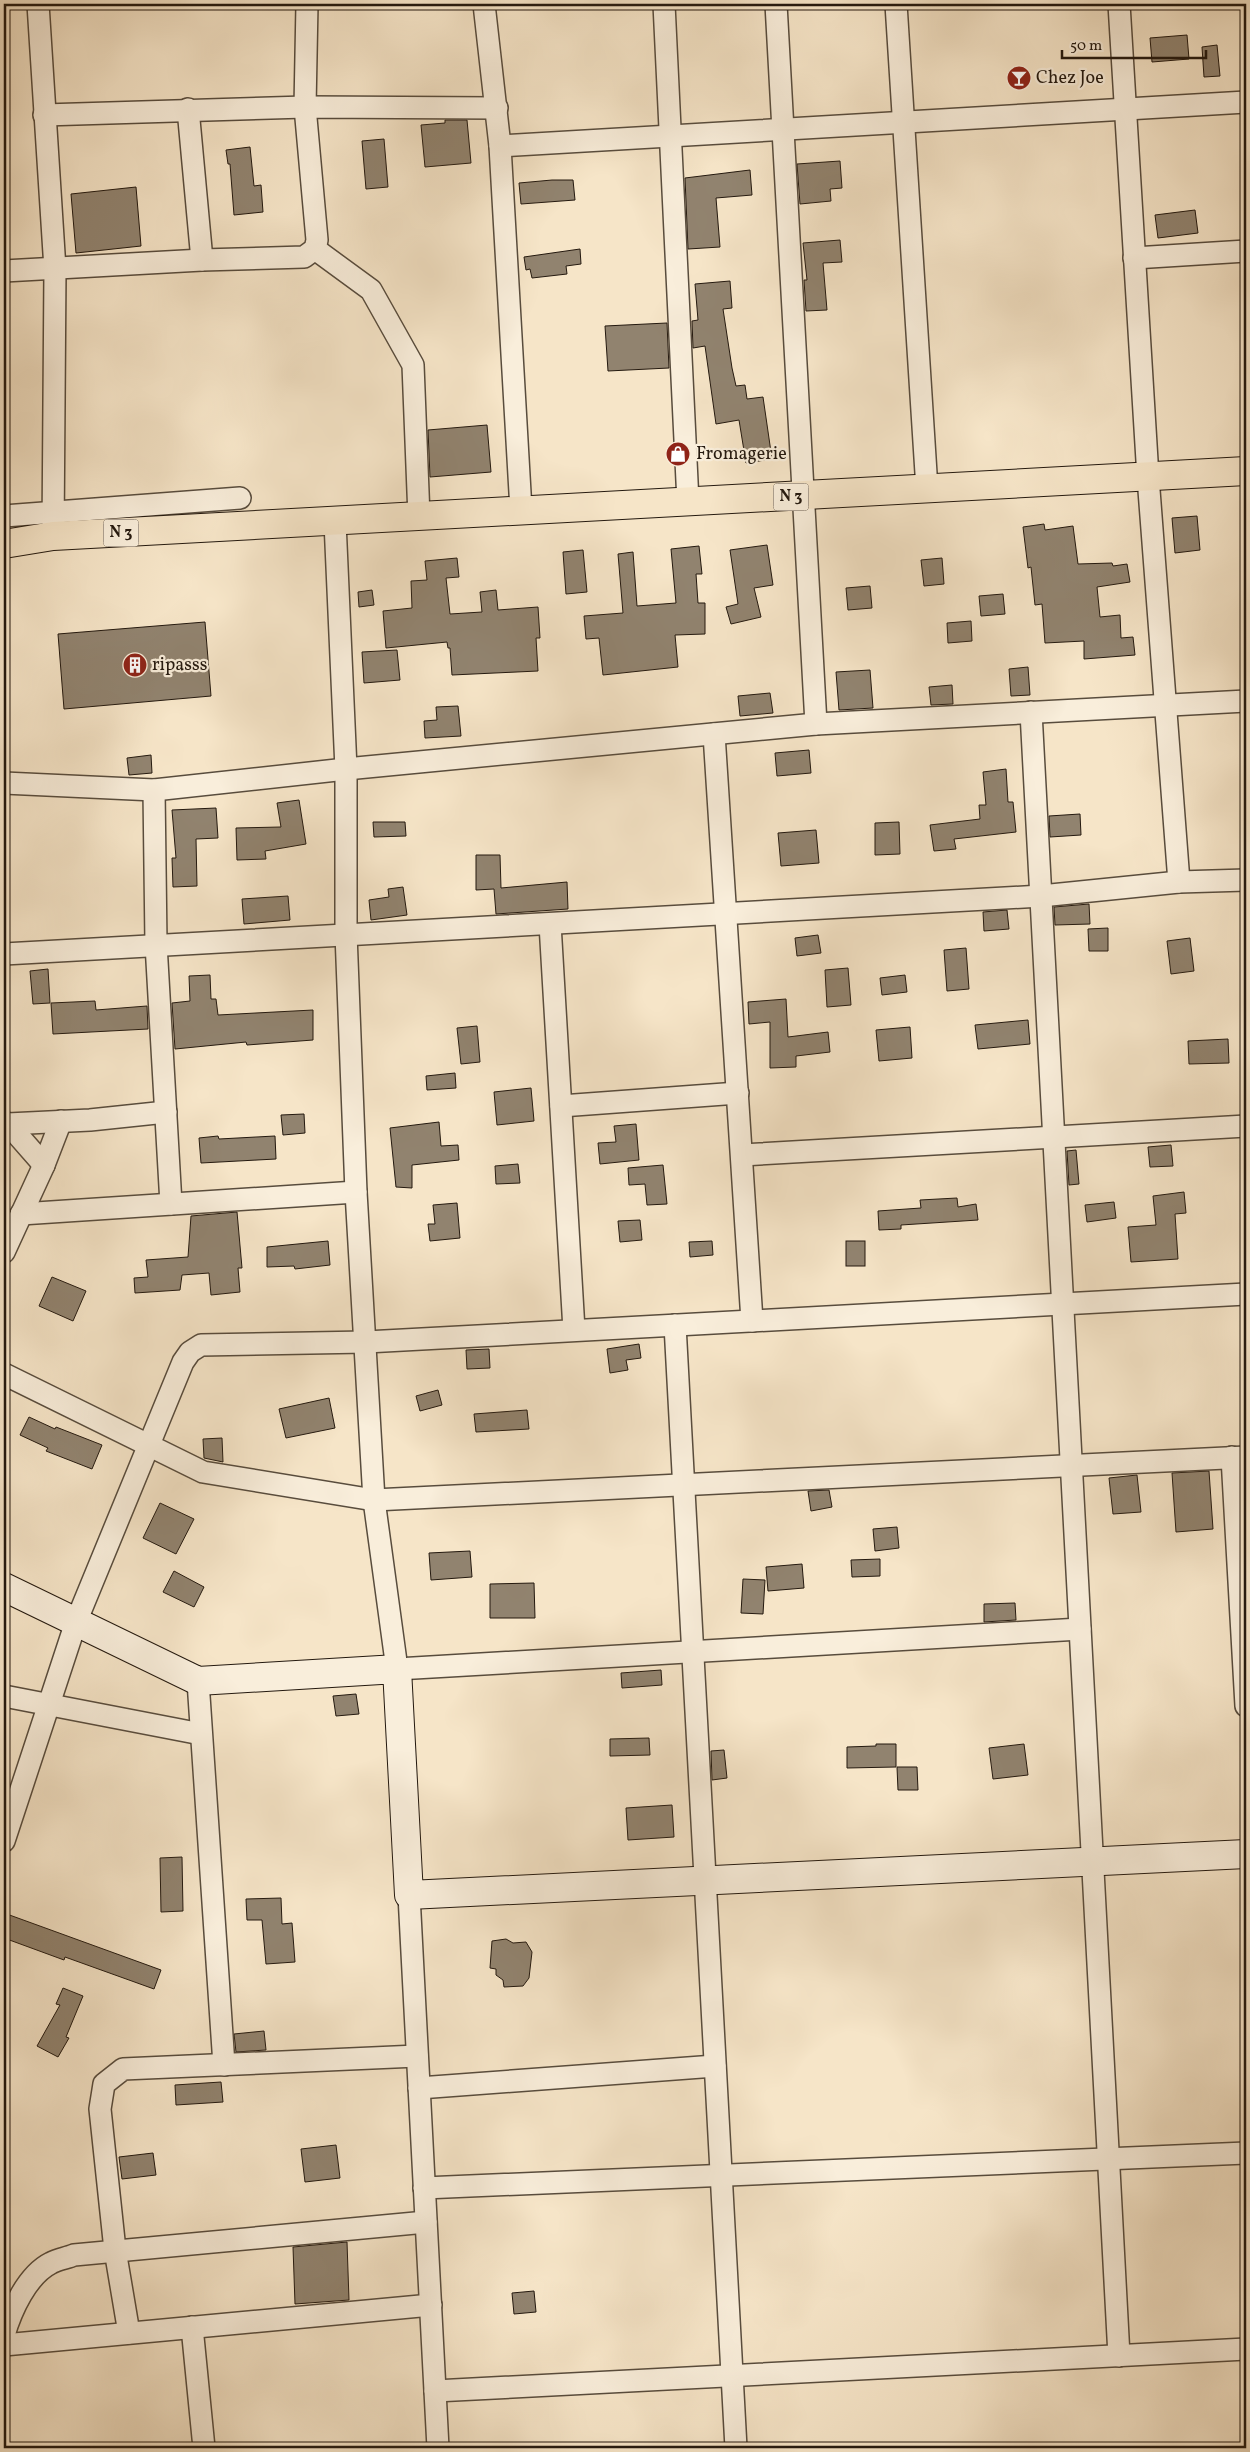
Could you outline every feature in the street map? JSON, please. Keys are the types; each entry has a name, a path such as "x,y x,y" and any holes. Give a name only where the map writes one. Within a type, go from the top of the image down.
{"main road":[{"name":"N 3","path":"4,544 53,523 335,522 521,510 1246,472"}],"street":[{"path":"38,4 55,269 53,523"},
{"path":"4,272 202,260 304,257 315,249 317,240 305,107 307,4"},
{"path":"484,4 500,146 521,510"},
{"path":"664,4 688,502"},
{"path":"776,4 816,724"},
{"path":"896,4 927,489"},
{"path":"1119,4 1148,477 1167,705 1179,882"},
{"path":"500,146 1246,102"},
{"path":"44,115 188,109 305,107 496,108"},
{"path":"188,109 202,260"},
{"path":"315,249 371,290 413,365 419,517"},
{"path":"1134,258 1246,251"},
{"path":"4,516 53,523 240,498"},
{"path":"335,522 346,769 346,934 356,1192 374,1500 397,1669 438,2448"},
{"path":"4,783 154,790 346,769 816,724 1246,701"},
{"path":"1031,712 1119,2356"},
{"path":"714,734 752,1321"},
{"path":"154,790 156,944 171,1204"},
{"path":"4,954 1041,896 1179,882 1246,880"},
{"path":"550,924 574,1330"},
{"path":"561,1106 738,1093"},
{"path":"6,1123 62,1121 166,1112"},
{"path":"4,1252 62,1121"},
{"path":"6,1123 44,1165"},
{"path":"742,1155 1246,1126"},
{"path":"21,1214 356,1192"},
{"path":"4,1841 76,1622 183,1362 190,1352 201,1345 366,1342 1246,1294"},
{"path":"675,1324 736,2448"},
{"path":"4,1374 203,1472 374,1500 1239,1457 1246,1706"},
{"path":"4,1587 198,1681 1080,1629"},
{"path":"198,1681 224,2064"},
{"path":"4,1696 201,1734"},
{"path":"409,1895 1246,1854"},
{"path":"129,2333 116,2250 100,2109 104,2084 123,2069 417,2056"},
{"path":"419,2088 715,2066"},
{"path":"424,2188 1246,2153"},
{"path":"4,2335 12,2309 32,2281 50,2263 74,2255 426,2222"},
{"path":"4,2345 431,2305"},
{"path":"192,2327 204,2448"},
{"path":"435,2391 1246,2349"}],"building":[{"path":"1187,35 1189,59 1152,62 1150,38"},
{"path":"1217,45 1220,76 1204,77 1202,47"},
{"path":"445,120 467,120 471,163 425,167 421,125 445,123"},
{"path":"384,139 388,187 366,189 362,141"},
{"path":"250,147 254,186 261,185 263,212 234,215 230,164 228,164 226,150"},
{"path":"840,161 842,188 830,189 831,201 800,204 797,164"},
{"path":"750,170 752,195 716,198 720,247 688,249 685,178"},
{"path":"573,180 575,200 521,204 519,183"},
{"path":"136,187 141,246 76,253 71,194"},
{"path":"1195,210 1198,233 1158,238 1155,215"},
{"path":"840,240 842,262 823,263 827,310 806,311 804,280 807,280 803,243"},
{"path":"580,249 581,264 566,266 567,274 532,278 530,269 526,270 524,257"},
{"path":"730,281 732,308 723,309 736,386 745,385 747,399 763,397 772,459 746,463 739,420 716,424 705,346 693,348 692,321 698,320 695,284"},
{"path":"667,323 669,368 608,371 605,326"},
{"path":"487,425 491,472 430,477 428,430"},
{"path":"1197,516 1200,550 1175,553 1172,518"},
{"path":"1044,524 1045,530 1073,526 1078,564 1112,563 1113,566 1127,564 1130,582 1097,587 1100,617 1120,615 1121,638 1133,637 1135,655 1084,659 1084,641 1045,643 1042,604 1035,605 1031,567 1028,568 1023,527"},
{"path":"767,545 773,585 754,588 761,617 731,624 726,607 738,604 730,550"},
{"path":"699,546 702,574 696,574 698,603 705,603 705,634 675,635 678,667 603,675 599,638 586,639 584,616 623,613 618,554 633,552 637,606 676,603 671,549"},
{"path":"583,550 587,592 566,594 563,552"},
{"path":"457,558 459,577 446,578 450,614 482,612 480,592 496,590 498,610 538,607 540,638 536,638 538,671 452,675 450,648 448,648 447,642 386,648 383,611 412,608 411,581 427,580 425,561"},
{"path":"942,558 944,584 924,586 921,560"},
{"path":"870,586 872,608 848,610 846,588"},
{"path":"372,590 374,605 359,607 358,592"},
{"path":"1003,594 1005,614 981,616 979,596"},
{"path":"971,621 972,641 948,643 947,623"},
{"name":"ripasss","path":"205,622 211,696 64,709 58,634"},
{"path":"397,650 400,680 364,683 362,652"},
{"path":"1028,667 1030,695 1011,696 1009,669"},
{"path":"870,670 873,708 839,710 836,672"},
{"path":"952,685 953,704 931,705 929,687"},
{"path":"770,693 773,713 740,716 738,696"},
{"path":"458,706 461,736 425,738 424,721 437,720 436,707"},
{"path":"809,750 811,773 777,776 775,753"},
{"path":"151,755 152,773 129,775 127,758"},
{"path":"1006,769 1008,802 1013,802 1016,832 954,839 956,849 934,851 930,825 980,819 979,805 986,805 983,772"},
{"path":"299,800 306,844 265,851 266,859 237,860 236,828 281,827 277,803"},
{"path":"216,808 218,838 196,839 197,886 173,887 172,858 176,858 172,810"},
{"path":"1080,814 1081,835 1050,837 1049,816"},
{"path":"373,822 405,822 406,836 374,837"},
{"path":"899,822 900,854 875,855 875,823"},
{"path":"816,830 819,863 781,866 778,833"},
{"path":"476,855 500,855 501,888 567,882 568,909 496,914 494,889 476,890"},
{"path":"403,887 407,915 371,920 369,900 389,897 388,889"},
{"path":"288,896 290,920 244,924 242,899"},
{"path":"1089,904 1090,924 1055,925 1054,907"},
{"path":"1007,910 1009,929 984,931 983,912"},
{"path":"1108,928 1108,951 1089,951 1088,929"},
{"path":"818,935 821,953 797,956 795,938"},
{"path":"1190,938 1194,971 1171,974 1167,941"},
{"path":"966,948 969,989 947,991 944,950"},
{"path":"848,968 851,1005 827,1007 825,970"},
{"path":"48,969 50,1003 33,1004 30,971"},
{"path":"210,975 211,999 216,999 218,1015 313,1010 313,1040 247,1045 246,1042 175,1049 172,1003 190,1001 189,976"},
{"path":"905,975 907,992 882,995 880,978"},
{"path":"786,999 788,1037 828,1032 830,1052 796,1056 796,1067 770,1068 770,1022 749,1024 748,1002"},
{"path":"95,1001 96,1010 147,1006 148,1029 53,1034 51,1003"},
{"path":"1028,1020 1030,1044 978,1049 975,1025"},
{"path":"477,1026 480,1062 461,1064 457,1028"},
{"path":"910,1027 912,1058 879,1061 876,1030"},
{"path":"1228,1039 1229,1063 1189,1064 1188,1041"},
{"path":"455,1073 456,1088 427,1090 426,1076"},
{"path":"531,1088 534,1121 497,1125 494,1092"},
{"path":"304,1114 305,1133 283,1135 281,1115"},
{"path":"439,1122 441,1146 458,1145 459,1160 412,1165 412,1188 396,1187 390,1128"},
{"path":"636,1124 639,1160 600,1164 598,1143 616,1142 614,1126"},
{"path":"218,1136 219,1139 275,1136 276,1159 201,1163 199,1138"},
{"path":"1171,1145 1173,1166 1150,1167 1148,1147"},
{"path":"1076,1150 1079,1184 1069,1185 1067,1151"},
{"path":"518,1164 520,1183 496,1184 495,1166"},
{"path":"663,1165 667,1204 647,1205 645,1184 629,1185 628,1168"},
{"path":"1184,1192 1186,1213 1175,1214 1178,1259 1131,1262 1128,1227 1156,1225 1153,1196"},
{"path":"957,1198 958,1207 976,1204 978,1220 901,1225 901,1229 879,1230 878,1211 921,1208 920,1200"},
{"path":"1114,1202 1116,1218 1087,1222 1085,1205"},
{"path":"457,1203 460,1238 430,1241 428,1224 435,1224 433,1205"},
{"path":"237,1212 242,1268 238,1268 240,1292 211,1295 209,1273 182,1275 180,1290 135,1293 134,1278 148,1277 146,1260 188,1257 191,1216"},
{"path":"640,1220 642,1240 620,1242 618,1221"},
{"path":"328,1241 330,1265 295,1269 294,1266 267,1267 267,1247"},
{"path":"712,1241 713,1255 690,1257 689,1242"},
{"path":"846,1241 865,1241 865,1266 846,1266"},
{"path":"52,1277 86,1291 73,1321 39,1306"},
{"path":"639,1344 641,1358 626,1360 628,1370 610,1373 607,1349"},
{"path":"489,1349 490,1368 467,1369 466,1350"},
{"path":"438,1390 442,1405 420,1411 416,1396"},
{"path":"329,1398 335,1428 286,1438 279,1409"},
{"path":"527,1410 529,1429 476,1432 474,1414"},
{"path":"29,1417 55,1429 56,1427 102,1445 92,1469 46,1451 48,1448 20,1435"},
{"path":"222,1438 223,1462 204,1458 203,1439"},
{"path":"1209,1471 1213,1529 1176,1532 1172,1473"},
{"path":"1137,1475 1141,1512 1113,1514 1109,1478"},
{"path":"829,1490 832,1507 811,1511 808,1491"},
{"path":"160,1503 194,1519 176,1554 143,1538"},
{"path":"897,1527 899,1548 875,1551 873,1529"},
{"path":"470,1551 472,1577 431,1580 429,1553"},
{"path":"880,1559 880,1576 852,1577 851,1560"},
{"path":"802,1564 804,1588 768,1591 766,1567"},
{"path":"174,1571 204,1587 194,1607 163,1592"},
{"path":"743,1579 765,1580 763,1614 741,1613"},
{"path":"534,1583 535,1618 490,1618 490,1584"},
{"path":"1015,1603 1016,1620 984,1622 984,1604"},
{"path":"661,1670 662,1685 622,1688 621,1673"},
{"path":"356,1694 359,1714 336,1716 333,1696"},
{"path":"649,1738 650,1755 610,1756 610,1739"},
{"path":"876,1744 896,1744 896,1767 847,1768 847,1747 876,1746"},
{"path":"1024,1744 1028,1775 993,1779 989,1748"},
{"path":"724,1750 727,1778 712,1780 711,1751"},
{"path":"897,1767 917,1767 918,1790 898,1790"},
{"path":"672,1805 674,1837 628,1840 626,1808"},
{"path":"182,1857 183,1911 161,1912 160,1858"},
{"path":"281,1898 282,1924 292,1923 295,1962 266,1964 262,1920 247,1920 246,1899"},
{"path":"4,1913 161,1970 154,1989 65,1957 64,1960 4,1938"},
{"path":"506,1939 513,1943 526,1942 532,1952 529,1978 523,1986 504,1987 503,1980 496,1975 496,1969 490,1968 492,1941"},
{"path":"63,1988 83,1996 66,2037 69,2038 58,2057 37,2046 60,2005 56,2004"},
{"path":"264,2031 266,2050 236,2052 234,2034"},
{"path":"221,2082 223,2102 176,2105 175,2085"},
{"path":"336,2145 340,2178 305,2182 301,2149"},
{"path":"153,2153 156,2175 122,2179 119,2157"},
{"path":"347,2242 349,2300 295,2304 293,2247"},
{"path":"534,2291 536,2312 514,2314 512,2293"}],"place":[{"name":"Chez Joe","path":"1019,78"},
{"name":"Fromagerie","path":"678,454"},
{"name":"ripasss","path":"135,665"}]}
